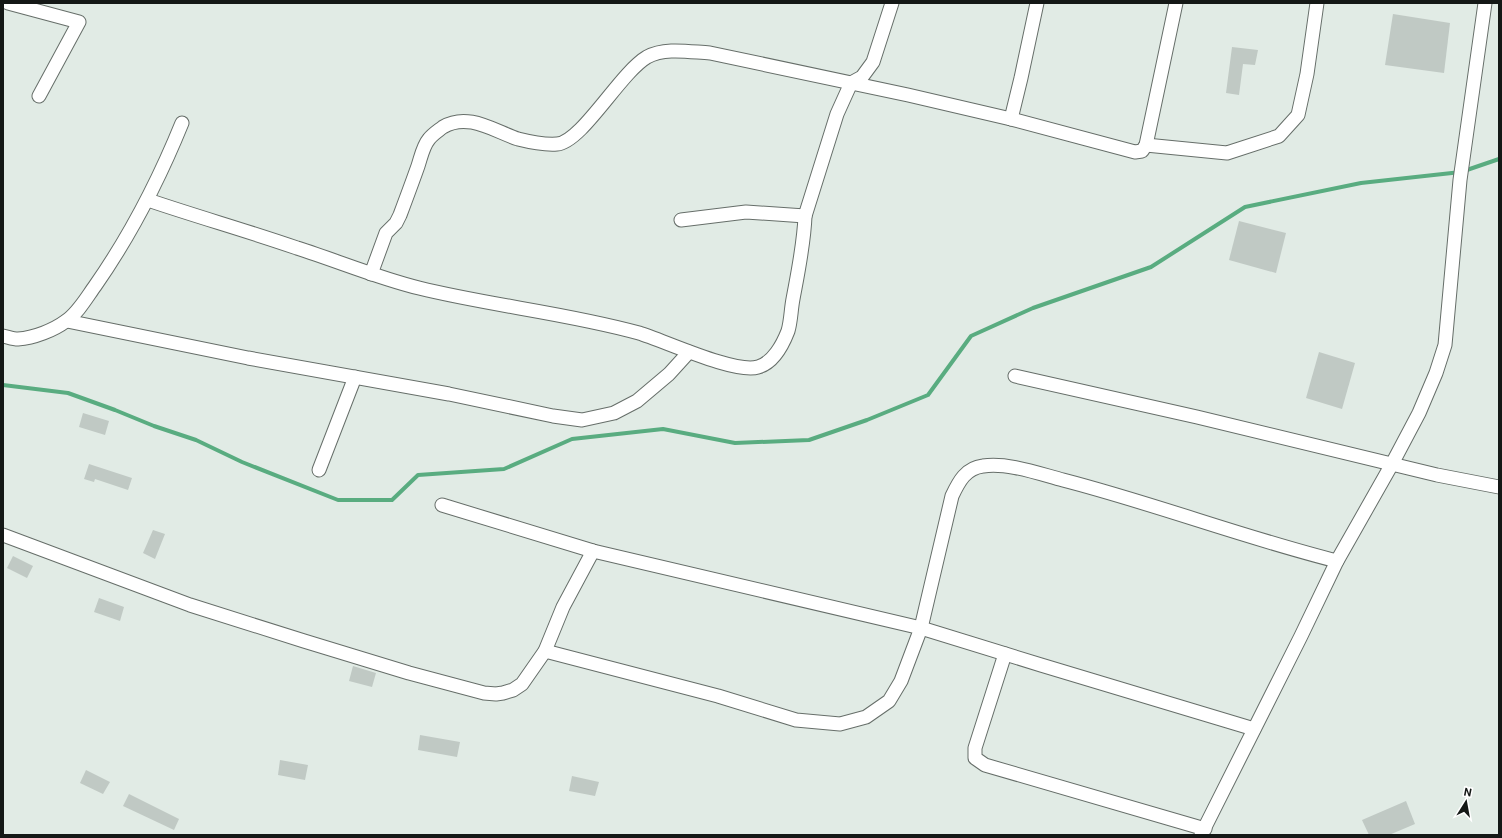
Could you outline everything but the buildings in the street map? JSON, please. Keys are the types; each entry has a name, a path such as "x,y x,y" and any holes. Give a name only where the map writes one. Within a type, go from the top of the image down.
{"street":[{"path":"8,3 79,22 39,96"},
{"path":"148,200 299,248 371,274 417,288 595,322 640,333 689,352 737,367 758,367 774,356 788,330 804,236 805,216 837,114 851,83 862,77 873,62 892,3"},
{"path":"1011,119 1037,3"},
{"path":"371,274 386,233 396,223 400,215 425,145 434,133 448,124 468,122 492,127 517,138 533,142 547,144 562,143 574,136 608,95 640,63 647,57 666,52 681,51 710,53 1011,119 1135,152 1142,151 1146,145 1176,3"},
{"path":"1146,145 1227,153 1280,136 1298,115 1307,74 1317,3"},
{"path":"1005,654 975,748 976,758 985,765 1203,832 1337,561 1392,464 1422,406 1436,373 1445,345 1460,180 1485,3"},
{"path":"3,336 18,338 40,334 67,321 84,302 111,263 148,200 165,166 182,123"},
{"path":"680,220 746,212 805,216"},
{"path":"67,321 248,358 449,394 554,416 582,420 614,413 637,401 669,374 689,352"},
{"path":"1015,376 1197,417 1437,475 1499,487"},
{"path":"319,470 356,377"},
{"path":"544,651 718,696 796,720 840,724 866,717 889,701 901,681 921,628 952,496 958,481 969,470 983,466 996,465 1016,468 1122,496 1295,550 1337,561"},
{"path":"442,505 593,551 921,628 1254,729"},
{"path":"3,535 197,607 409,673 484,693 503,693 513,690 522,684 544,651 563,607 593,551"}],"waterway":[{"path":"3,385 68,393 154,426 196,440 242,462 338,500 392,500 418,475 504,469 572,439 663,429 735,443 809,440 867,420 928,395 971,336 1033,308 1151,267 1245,207 1361,183 1461,172 1499,159"}]}
